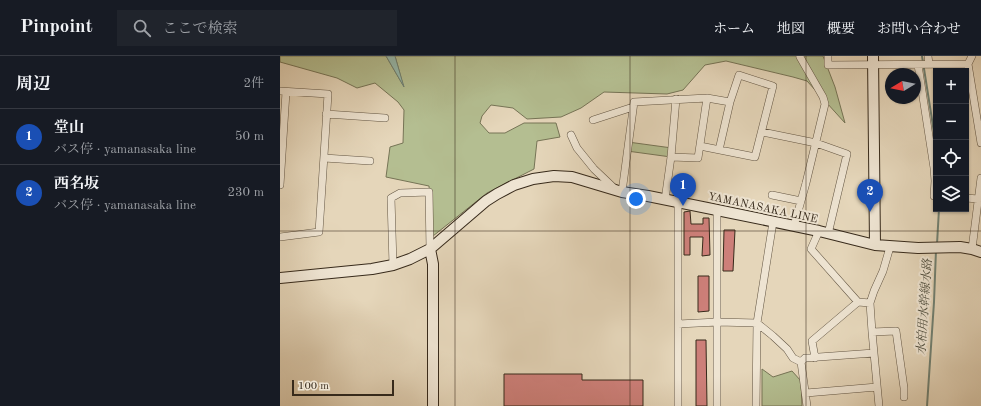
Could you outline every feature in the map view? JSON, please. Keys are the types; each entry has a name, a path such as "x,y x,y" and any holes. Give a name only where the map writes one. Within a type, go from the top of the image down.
{"main road":[{"path":"873,60 875,245"},
{"name":"YAMANASAKA LINE","path":"280,278 372,269 393,265 410,259 430,249 486,201 497,194 514,185 533,179 554,176 572,177 620,192 824,232 875,245 918,248 960,247 976,251"},
{"path":"430,249 433,268 433,406"}],"street":[{"path":"828,56 828,65 873,60 918,65 968,64"},
{"path":"928,56 929,64"},
{"path":"972,56 968,64 981,141"},
{"path":"794,226 826,104 800,57"},
{"path":"918,65 935,176"},
{"path":"700,146 719,150 755,157 774,86 739,75 730,102 719,150"},
{"path":"280,185 283,92 328,94 319,232 280,237"},
{"path":"671,157 698,158 707,98"},
{"path":"620,192 634,102 707,98 730,102"},
{"path":"664,200 671,157 676,99"},
{"path":"593,120 633,107"},
{"path":"326,114 385,118"},
{"path":"762,132 816,143 846,154 824,232 811,249 858,302 870,303"},
{"path":"571,135 577,148 594,169 620,192"},
{"path":"324,158 370,161"},
{"path":"976,251 978,199 981,178"},
{"path":"393,265 391,198 400,193 429,192 430,249"},
{"path":"772,195 801,201"},
{"path":"969,198 978,199"},
{"path":"678,203 678,406"},
{"path":"717,210 718,406"},
{"path":"756,406 757,323 773,222"},
{"path":"879,406 870,303 883,271 890,247"},
{"path":"815,358 812,341 858,302"},
{"path":"678,324 718,322 757,323 787,349 793,358 801,362"},
{"path":"872,332 896,331 904,397"},
{"path":"801,362 805,358 874,353"},
{"path":"801,362 807,406"},
{"path":"806,393 877,387"}],"shaded area":[{"path":"280,56 386,56 403,85 395,56 823,56 835,87 845,123 807,81 726,61 705,65 683,90 667,94 604,92 581,108 561,117 527,119 513,108 491,105 482,116 480,123 489,133 505,133 524,123 556,123 560,137 537,141 534,169 487,193 433,236 429,186 386,177 390,147 403,143 404,110 398,102 375,83 357,88 337,78 280,62"},
{"path":"386,56 395,56 404,87"},
{"path":"628,142 672,148 671,157 627,151"},
{"path":"762,369 773,377 792,371 801,381 802,406 762,406"}],"building":[{"path":"690,211 691,224 703,224 703,218 709,218 710,255 702,256 703,237 690,237 690,255 684,255 684,212"},
{"path":"724,230 735,230 733,271 723,271"},
{"path":"698,276 709,276 709,311 698,312"},
{"path":"696,340 706,340 707,406 696,406"},
{"path":"504,374 582,374 582,380 643,380 643,406 504,406"}],"waterway":[{"name":"水柏用水幹線水路","path":"922,56 935,140"},
{"name":"水柏用水幹線水路","path":"937,244 939,212"},
{"name":"水柏用水幹線水路","path":"927,406 936,250"}],"place":[{"name":"堂山","path":"683,206"},
{"name":"西名坂","path":"870,212"}]}
